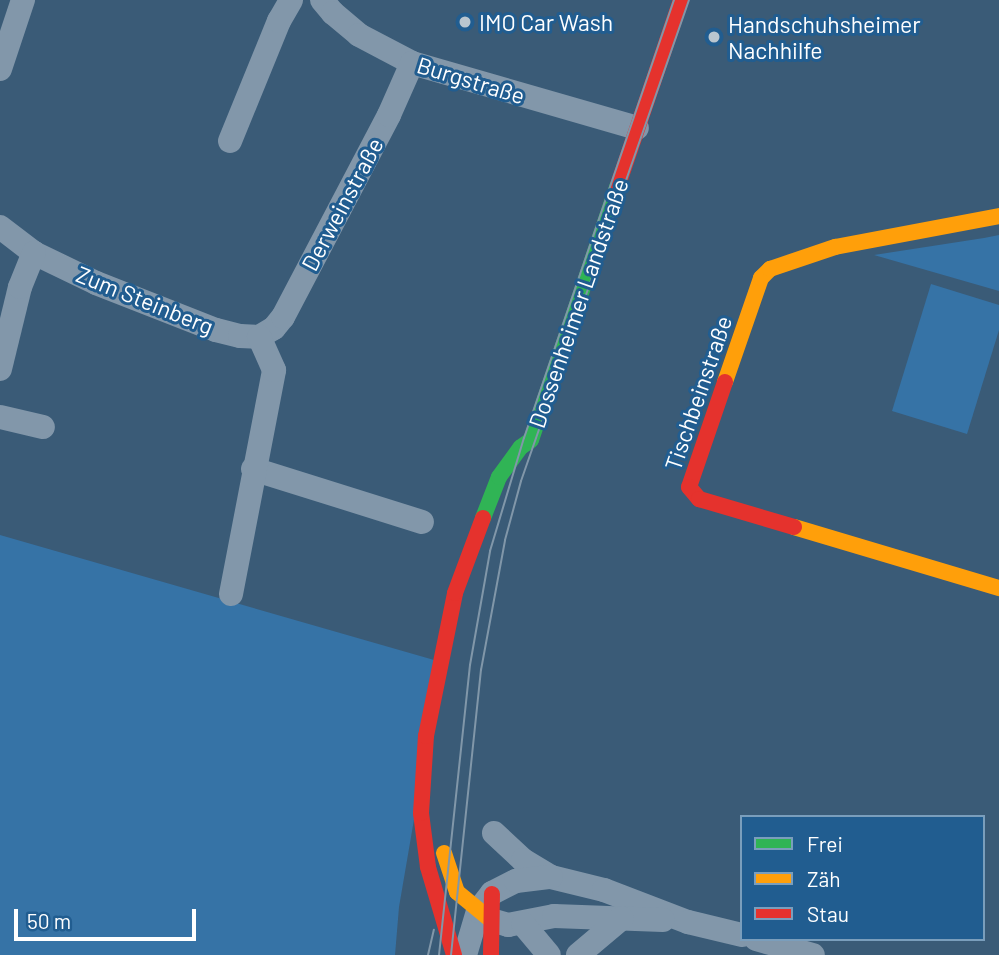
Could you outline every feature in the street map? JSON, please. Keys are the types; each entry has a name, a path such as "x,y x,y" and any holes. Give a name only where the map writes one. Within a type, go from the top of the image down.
{"main road":[{"name":"Dossenheimer Landstraße","path":"454,955 435,894 422,834 423,760 431,706 459,581 499,477 521,447 531,440 681,0"},
{"name":"Tischbeinstraße","path":"999,216 835,247 769,269 761,278 690,487 693,495 699,499 999,588"},
{"path":"423,760 438,796 438,812 452,883 487,908 491,955"}],"street":[{"path":"0,69 23,0"},
{"path":"230,141 279,20 291,0"},
{"name":"Burgstraße","path":"322,0 359,35 412,62 637,128"},
{"name":"Derweinstraße","path":"259,337 274,328 283,317 390,115 412,62"},
{"name":"Zum Steinberg","path":"0,227 34,253 96,282 216,330 259,337"},
{"path":"0,369 20,288 34,253"},
{"path":"231,594 274,370 259,337"},
{"path":"0,417 43,427"},
{"path":"253,469 422,522"},
{"path":"494,832 523,860 551,877 604,890 688,922 740,935"},
{"path":"465,955 487,908 516,881 551,877"},
{"path":"487,908 523,924 549,955"},
{"path":"523,924 554,916 688,922"},
{"path":"578,955 622,918"},
{"path":"762,941 813,955"}],"shaded area":[{"path":"999,235 999,291 874,255 984,238"},
{"path":"931,284 999,305 999,330 967,434 892,411"},
{"path":"0,535 441,662 399,907 395,955 0,955"}],"tram line":[{"path":"439,955 470,665 490,551 524,438 674,0"},
{"path":"451,955 481,670 505,540 521,481 689,0"},
{"path":"428,955 434,930"}],"traffic: fast":[{"path":"483,518 499,477 521,447 531,440 618,185"}],"traffic: slow":[{"path":"725,382 761,278 770,269 835,247 999,216"},
{"path":"794,527 999,588"},
{"path":"444,853 457,892 491,920"}],"traffic: jam":[{"path":"618,185 681,0"},
{"path":"725,382 689,487 699,499 794,527"},
{"path":"454,955 428,867 421,813 426,736 455,593 483,518"},
{"path":"491,955 492,894"}],"place":[{"name":"IMO Car Wash","path":"465,22"},
{"name":"Handschuhsheimer Nachhilfe","path":"714,37"}]}
